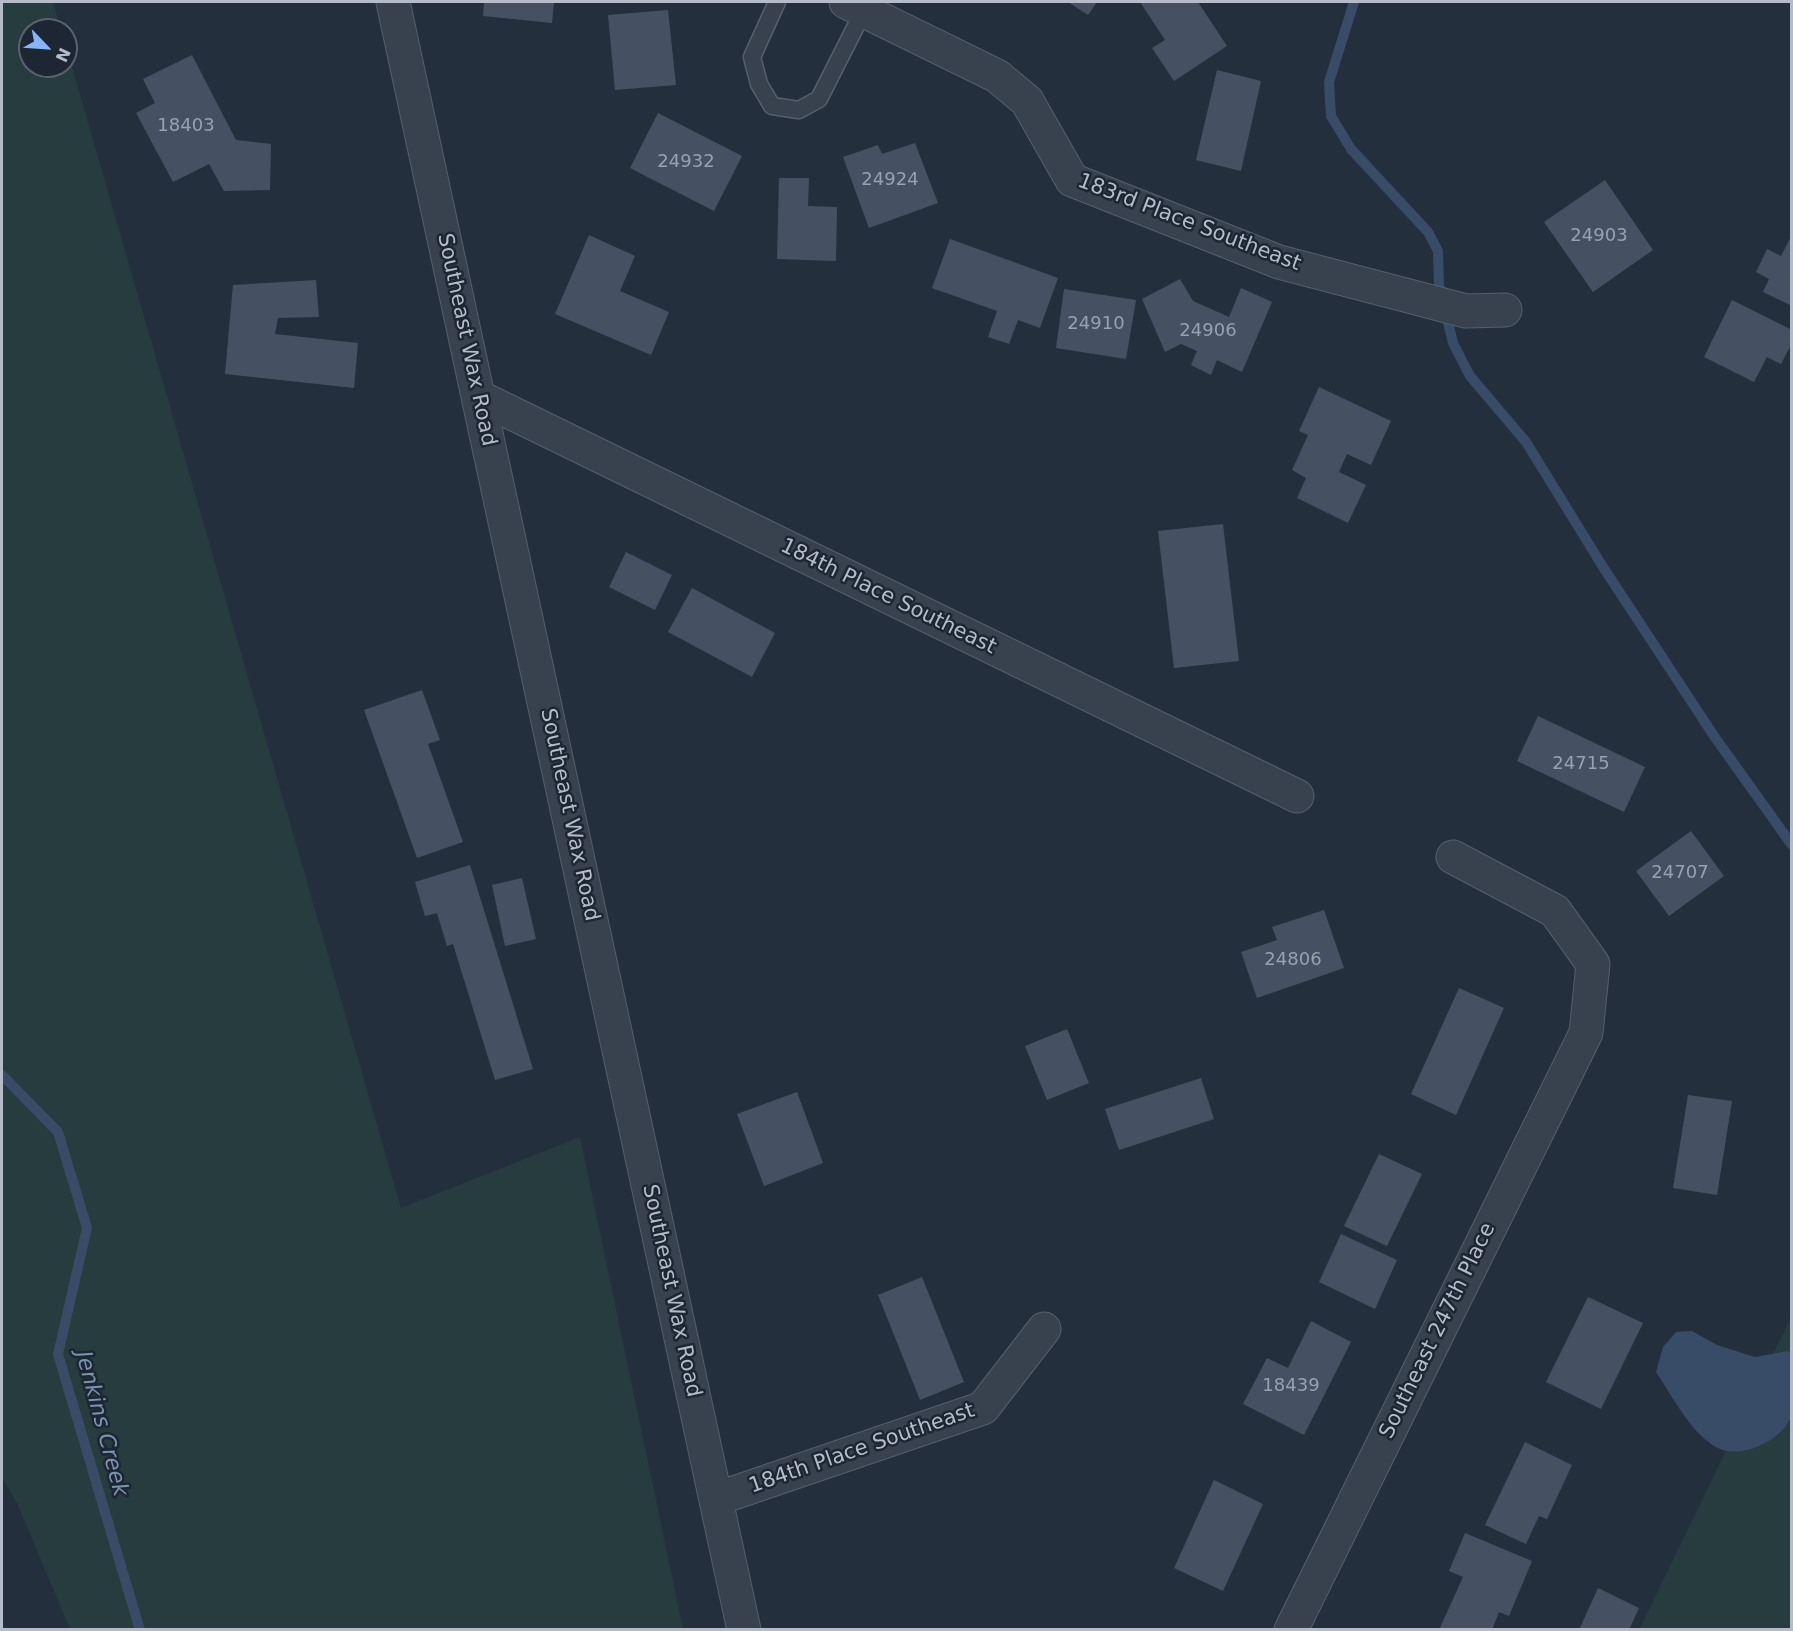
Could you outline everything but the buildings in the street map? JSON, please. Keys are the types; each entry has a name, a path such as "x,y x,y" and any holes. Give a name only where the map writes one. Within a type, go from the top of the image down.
{"street":[{"name":"Southeast Wax Road","path":"393,2 744,1629"},
{"name":"183rd Place Southeast","path":"855,6 996,76 1027,101 1072,180 1279,262 1466,311 1505,310"},
{"name":"184th Place Southeast","path":"479,397 1297,796"},
{"name":"Southeast 247th Place","path":"1291,1629 1586,1033 1593,964 1555,911 1453,858"},
{"name":"184th Place Southeast","path":"716,1499 983,1408 1044,1329"}],"lane":[{"name":"183rd Place Southeast","path":"777,2 752,57 759,84 772,106 799,110 819,99 855,6"}],"green space":[{"path":"2,2 53,2 58,18 18,18 18,78 75,78 401,1208 580,1137 683,1629 70,1629 17,1503 2,1478"},
{"path":"1791,1317 1791,1629 1639,1630"}],"water":[{"path":"1692,1331 1717,1345 1755,1357 1788,1351 1791,1353 1792,1413 1781,1432 1749,1450 1726,1451 1707,1440 1690,1423 1656,1372 1663,1347 1676,1332"}],"waterway":[{"path":"1354,2 1329,82 1331,116 1351,149 1428,232 1438,251 1439,285 1453,343 1470,376 1526,442 1603,567 1714,736 1792,845"},
{"name":"Jenkins Creek","path":"2,1075 58,1132 87,1228 58,1354 140,1630"}]}
